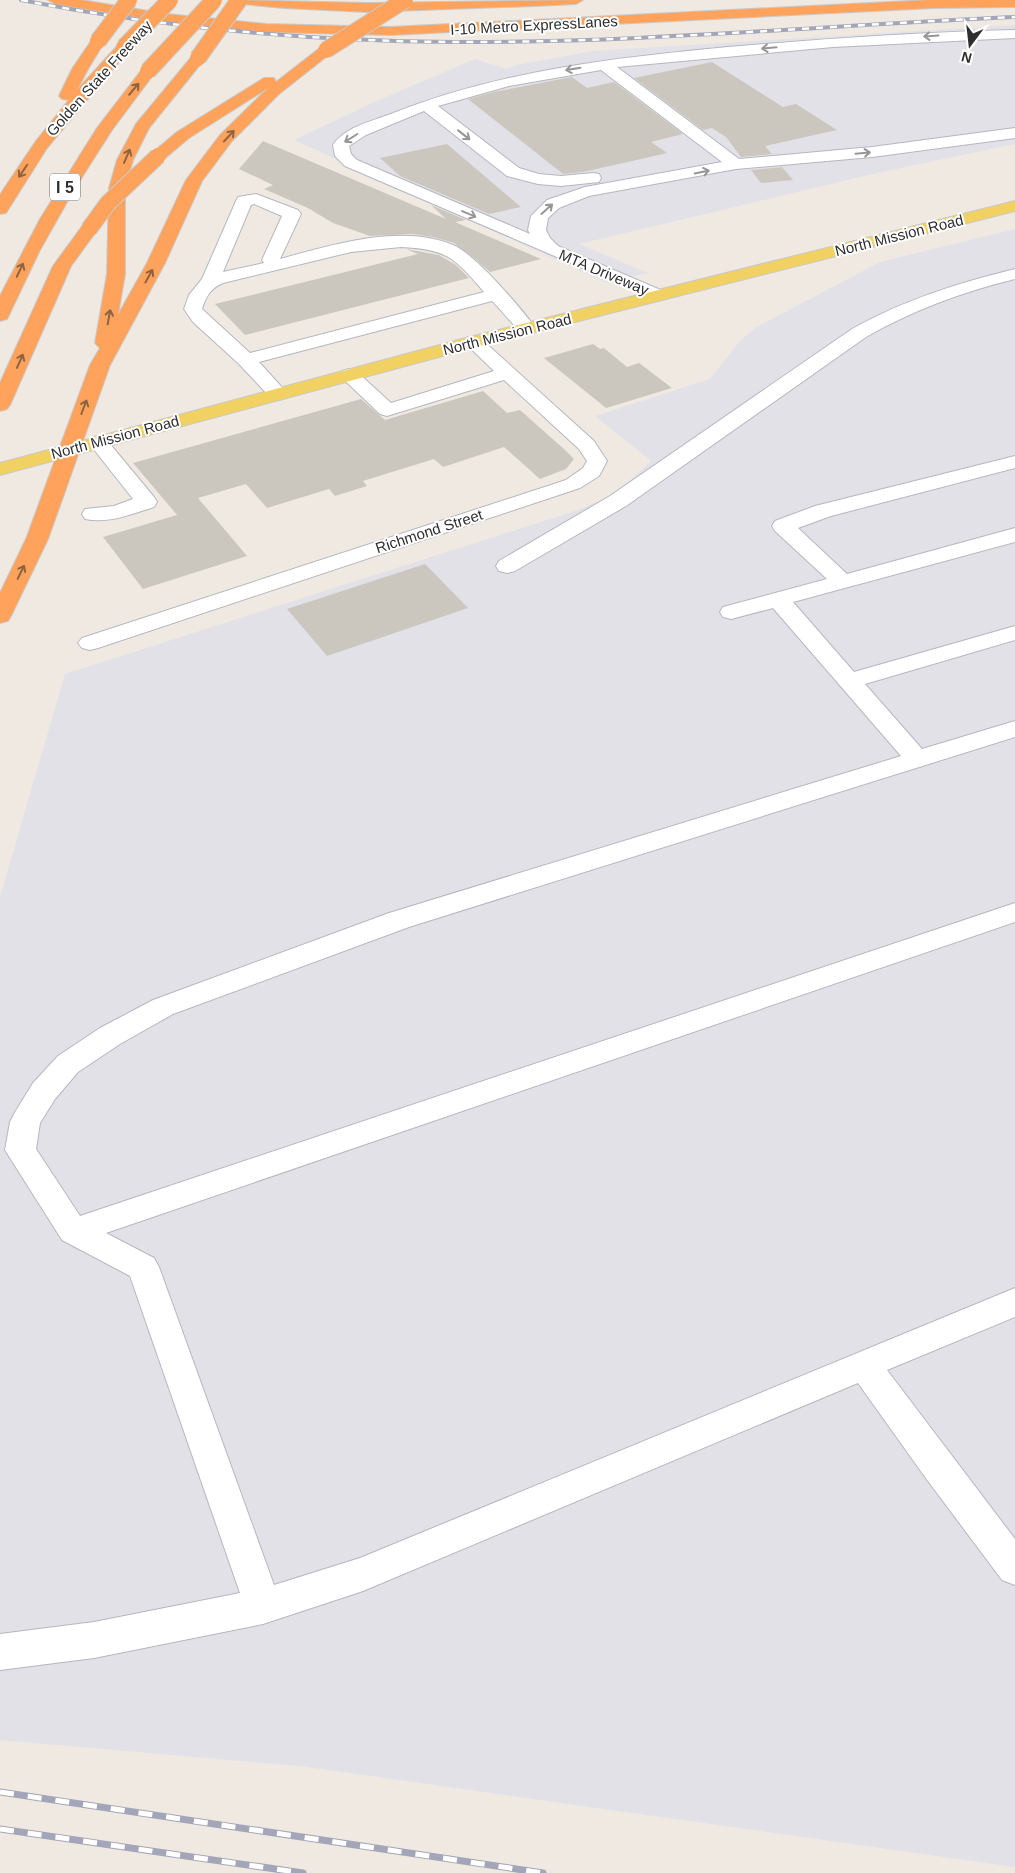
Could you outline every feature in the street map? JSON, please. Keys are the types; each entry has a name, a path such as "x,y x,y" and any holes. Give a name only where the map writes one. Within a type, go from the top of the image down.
{"highway":[{"name":"I-10 Metro ExpressLanes","path":"55,0 168,18 266,28 391,32 934,4 1015,2"},
{"name":"I-10 Metro ExpressLanes","path":"115,0 260,18 342,22 432,20 836,0"},
{"path":"48,135 80,69 98,41 129,0"},
{"name":"Golden State Freeway","path":"0,209 12,187 48,135 89,85 170,0"},
{"name":"Golden State Freeway","path":"0,315 22,266 73,174 98,135 148,71 214,0"},
{"path":"100,365 116,274 117,188 125,160 142,127 198,58 240,0 285,5 387,8 576,0"},
{"path":"0,405 62,266 108,203 182,135 269,87 405,0"},
{"path":"0,616 37,539 100,365 156,263 194,180 269,87"}],"main road":[{"name":"North Mission Road","path":"0,469 473,342 1015,206"}],"street":[{"path":"426,105 512,81 604,64 772,47 945,36 1015,34"},
{"path":"604,64 720,154 736,164"},
{"path":"426,105 513,172 538,179 579,180 720,154"},
{"name":"MTA Driveway","path":"426,105 352,136 342,145 343,156 351,163 658,295"},
{"path":"551,249 539,235 538,221 548,208 560,200 584,192 736,164 872,152 1015,133"},
{"path":"277,266 271,260 292,214 256,199 244,201 209,283 195,301 193,309 278,394"},
{"path":"209,283 341,249 377,243 429,244 448,249 478,274 512,309 527,329"},
{"path":"507,566 618,501 859,332 886,316 928,298 967,285 1015,274"},
{"path":"246,360 496,294"},
{"name":"Richmond Street","path":"90,643 573,484 592,472 597,461 587,445 473,342"},
{"path":"349,375 387,410 508,373"},
{"path":"93,514 116,512 146,502 98,442"},
{"path":"843,582 783,526 823,511 1015,462"},
{"path":"731,612 1015,535"},
{"path":"778,599 917,759"},
{"path":"849,681 1015,633"},
{"path":"263,1606 143,1267 73,1231 20,1150 25,1122 44,1091 68,1064 110,1036 163,1007 400,920 1015,729"},
{"path":"73,1231 1015,912"},
{"path":"0,1652 94,1640 263,1606 363,1574 1015,1302"},
{"path":"864,1365 1012,1558"}],"shaded area":[{"path":"1015,25 1015,144 877,173 579,244 648,273 605,282 294,140 379,100 475,59 506,69 517,65 593,51"},
{"path":"1015,229 1015,1867 300,1766 0,1740 0,897 65,674 575,511 614,495 651,461 595,416 710,379 740,341 755,328 880,262"}],"building":[{"path":"712,62 783,107 796,104 837,130 765,146 772,154 741,157 726,137 712,128 703,130 634,78"},
{"path":"572,77 587,88 614,82 683,134 651,142 667,153 583,172 563,174 468,99"},
{"path":"263,141 446,219 431,205 466,220 455,222 541,259 490,272 454,243 412,234 370,236 333,223 308,208 264,189 273,185 239,169"},
{"path":"447,144 521,207 489,214 400,176 380,158"},
{"path":"782,167 793,180 761,183 751,170"},
{"path":"406,249 439,255 456,265 469,278 245,335 215,304 418,254"},
{"path":"593,344 600,349 604,348 627,367 639,363 672,388 606,408 544,358"},
{"path":"483,391 507,413 520,410 565,450 574,459 566,469 540,479 504,447 443,467 434,459 363,481 367,486 335,496 329,489 267,508 246,484 198,498 247,556 143,589 103,537 177,515 133,463 361,399 385,420"},
{"path":"425,564 468,608 327,656 287,609"}],"railway":[{"path":"21,0 128,18 236,31 345,39 454,42 524,42 664,37 1015,17"},
{"path":"0,1792 543,1873"},
{"path":"0,1829 303,1873"}]}
